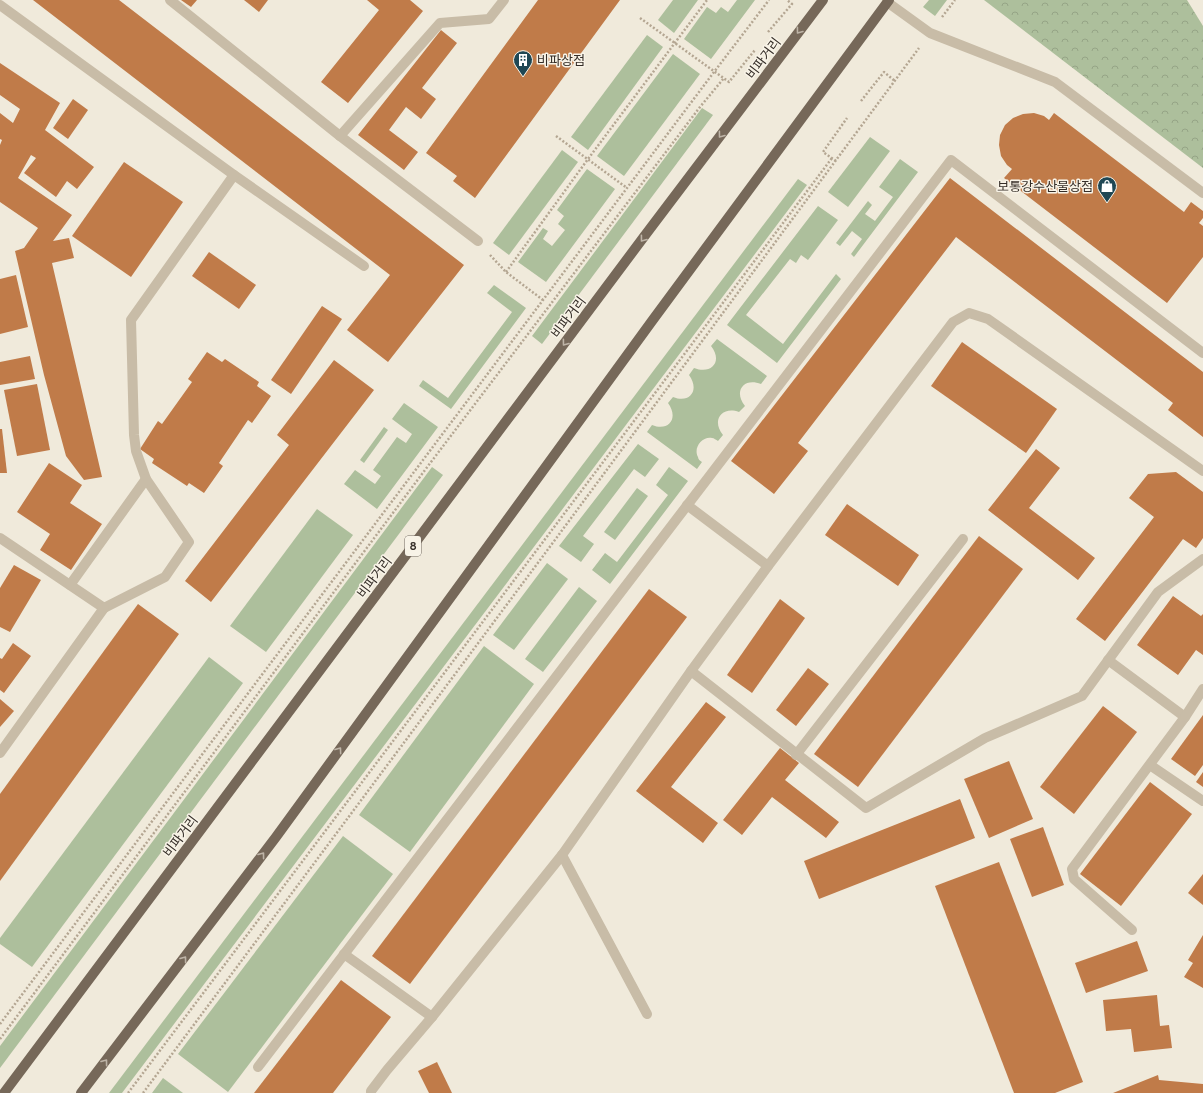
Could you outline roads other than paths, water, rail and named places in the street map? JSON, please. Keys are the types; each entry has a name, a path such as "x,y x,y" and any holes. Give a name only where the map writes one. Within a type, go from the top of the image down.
{"main road":[{"name":"비파거리","path":"4,1093 634,250 823,0"},
{"path":"81,1093 276,837 652,321 888,1"}],"street":[{"path":"170,0 340,136 478,242"},
{"path":"340,136 440,23 489,20 504,0"},
{"path":"888,1 930,33 1055,82 1203,193"},
{"path":"0,5 234,175 364,266"},
{"path":"258,1067 951,160 1203,353"},
{"path":"0,753 104,608 165,576 189,542 146,479 136,451 134,435 131,320 234,175"},
{"path":"371,1093 371,1091 562,855 691,671 768,566 953,322 969,313 988,319 1203,471"},
{"path":"70,585 146,479"},
{"path":"687,505 768,566"},
{"path":"0,538 104,608"},
{"path":"796,755 963,539"},
{"path":"691,671 796,755 866,808 985,738 1082,696 1158,592 1203,559"},
{"path":"1108,660 1186,717"},
{"path":"1132,930 1074,879 1072,869 1186,717 1203,688"},
{"path":"1150,765 1203,802"},
{"path":"562,855 647,1014"},
{"path":"344,954 432,1016"}],"place":[{"name":"비파상점","path":"523,77"},
{"name":"보통강수산물상점","path":"1107,203"}]}
